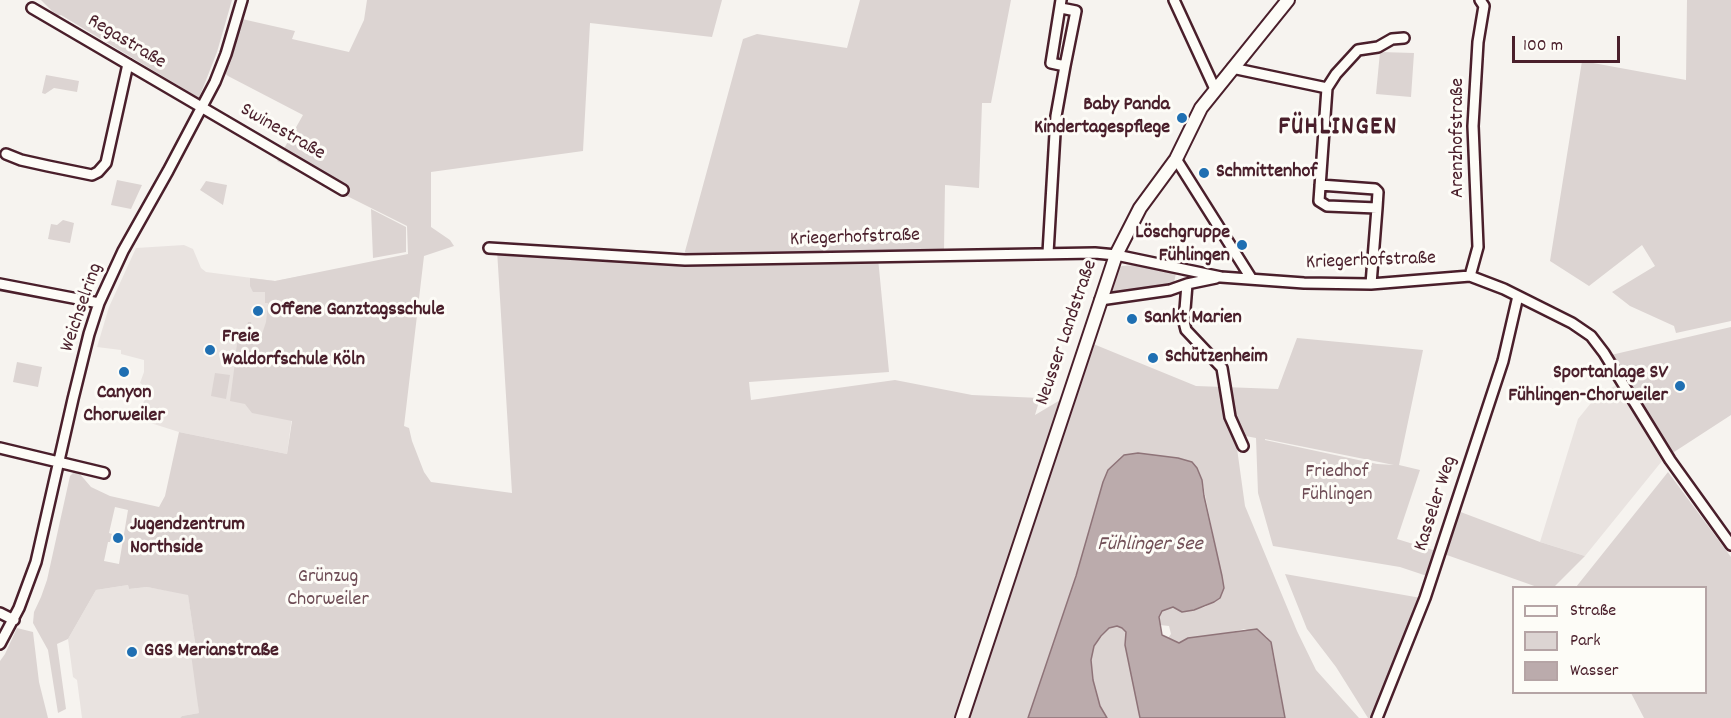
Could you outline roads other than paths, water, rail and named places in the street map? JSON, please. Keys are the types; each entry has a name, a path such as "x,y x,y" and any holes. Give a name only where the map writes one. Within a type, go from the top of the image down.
{"main road":[{"name":"Neusser Landstraße","path":"962,718 1116,255 1140,208 1176,159 1194,121 1215,89 1288,0"}],"street":[{"name":"Weichselring","path":"0,644 14,620 36,562 89,334 99,303 123,251 202,108 226,54 242,0"},
{"path":"1174,0 1215,89"},
{"name":"Arenzhofstraße","path":"1470,276 1478,247 1473,126 1483,2"},
{"path":"1048,253 1056,116 1076,11 1061,4 1051,63 1065,66"},
{"name":"Regastraße","path":"32,8 202,108"},
{"path":"1377,208 1327,206 1319,201 1327,88 1336,74 1358,50 1378,47 1392,39 1404,38"},
{"path":"6,154 21,160 92,175 98,172 106,163 128,64"},
{"path":"1232,68 1327,88"},
{"name":"Swinestraße","path":"202,108 299,162 343,190"},
{"path":"1176,159 1251,278"},
{"path":"1320,185 1375,189 1378,192 1371,284"},
{"name":"Kriegerhofstraße","path":"489,248 685,260 1048,253 1116,255 1221,277 1304,283 1371,284 1470,276 1504,289 1572,323 1591,336 1604,353 1670,460 1731,546"},
{"name":"Kriegerhofstraße","path":"1100,300 1170,290 1221,277"},
{"path":"0,284 99,303"},
{"path":"1187,284 1184,322 1186,330 1222,368 1230,417 1243,446"},
{"name":"Kasseler Weg","path":"1377,718 1425,598 1503,361 1518,296"},
{"path":"0,448 105,473"},
{"path":"0,613 14,620"}],"water":[{"name":"Fühlinger See","path":"1138,453 1178,458 1192,462 1197,468 1202,480 1224,588 1220,598 1194,610 1182,612 1173,607 1162,611 1159,617 1162,635 1179,643 1188,638 1257,629 1271,642 1285,718 1140,718 1125,645 1126,632 1117,626 1109,628 1101,636 1094,646 1091,660 1093,680 1100,706 1107,718 1028,718 1076,576 1103,482 1108,470 1124,455"}],"place":[{"name":"Baby Panda Kindertagespflege","path":"1182,118"},
{"name":"Schmittenhof","path":"1204,173"},
{"name":"Löschgruppe Fühlingen","path":"1242,245"},
{"name":"Offene Ganztagsschule","path":"258,311"},
{"name":"Sankt Marien","path":"1132,319"},
{"name":"Freie Waldorfschule Köln","path":"210,350"},
{"name":"Schützenheim","path":"1153,358"},
{"name":"Canyon Chorweiler","path":"124,372"},
{"name":"Sportanlage SV Fühlingen-Chorweiler","path":"1680,386"},
{"name":"Jugendzentrum Northside","path":"118,538"},
{"name":"GGS Merianstraße","path":"132,652"}],"district":[{"name":"FÜHLINGEN","path":"1338,129"}],"park label":[{"name":"Friedhof Fühlingen","path":"1337,484"},
{"name":"Grünzug Chorweiler","path":"328,590"}]}
